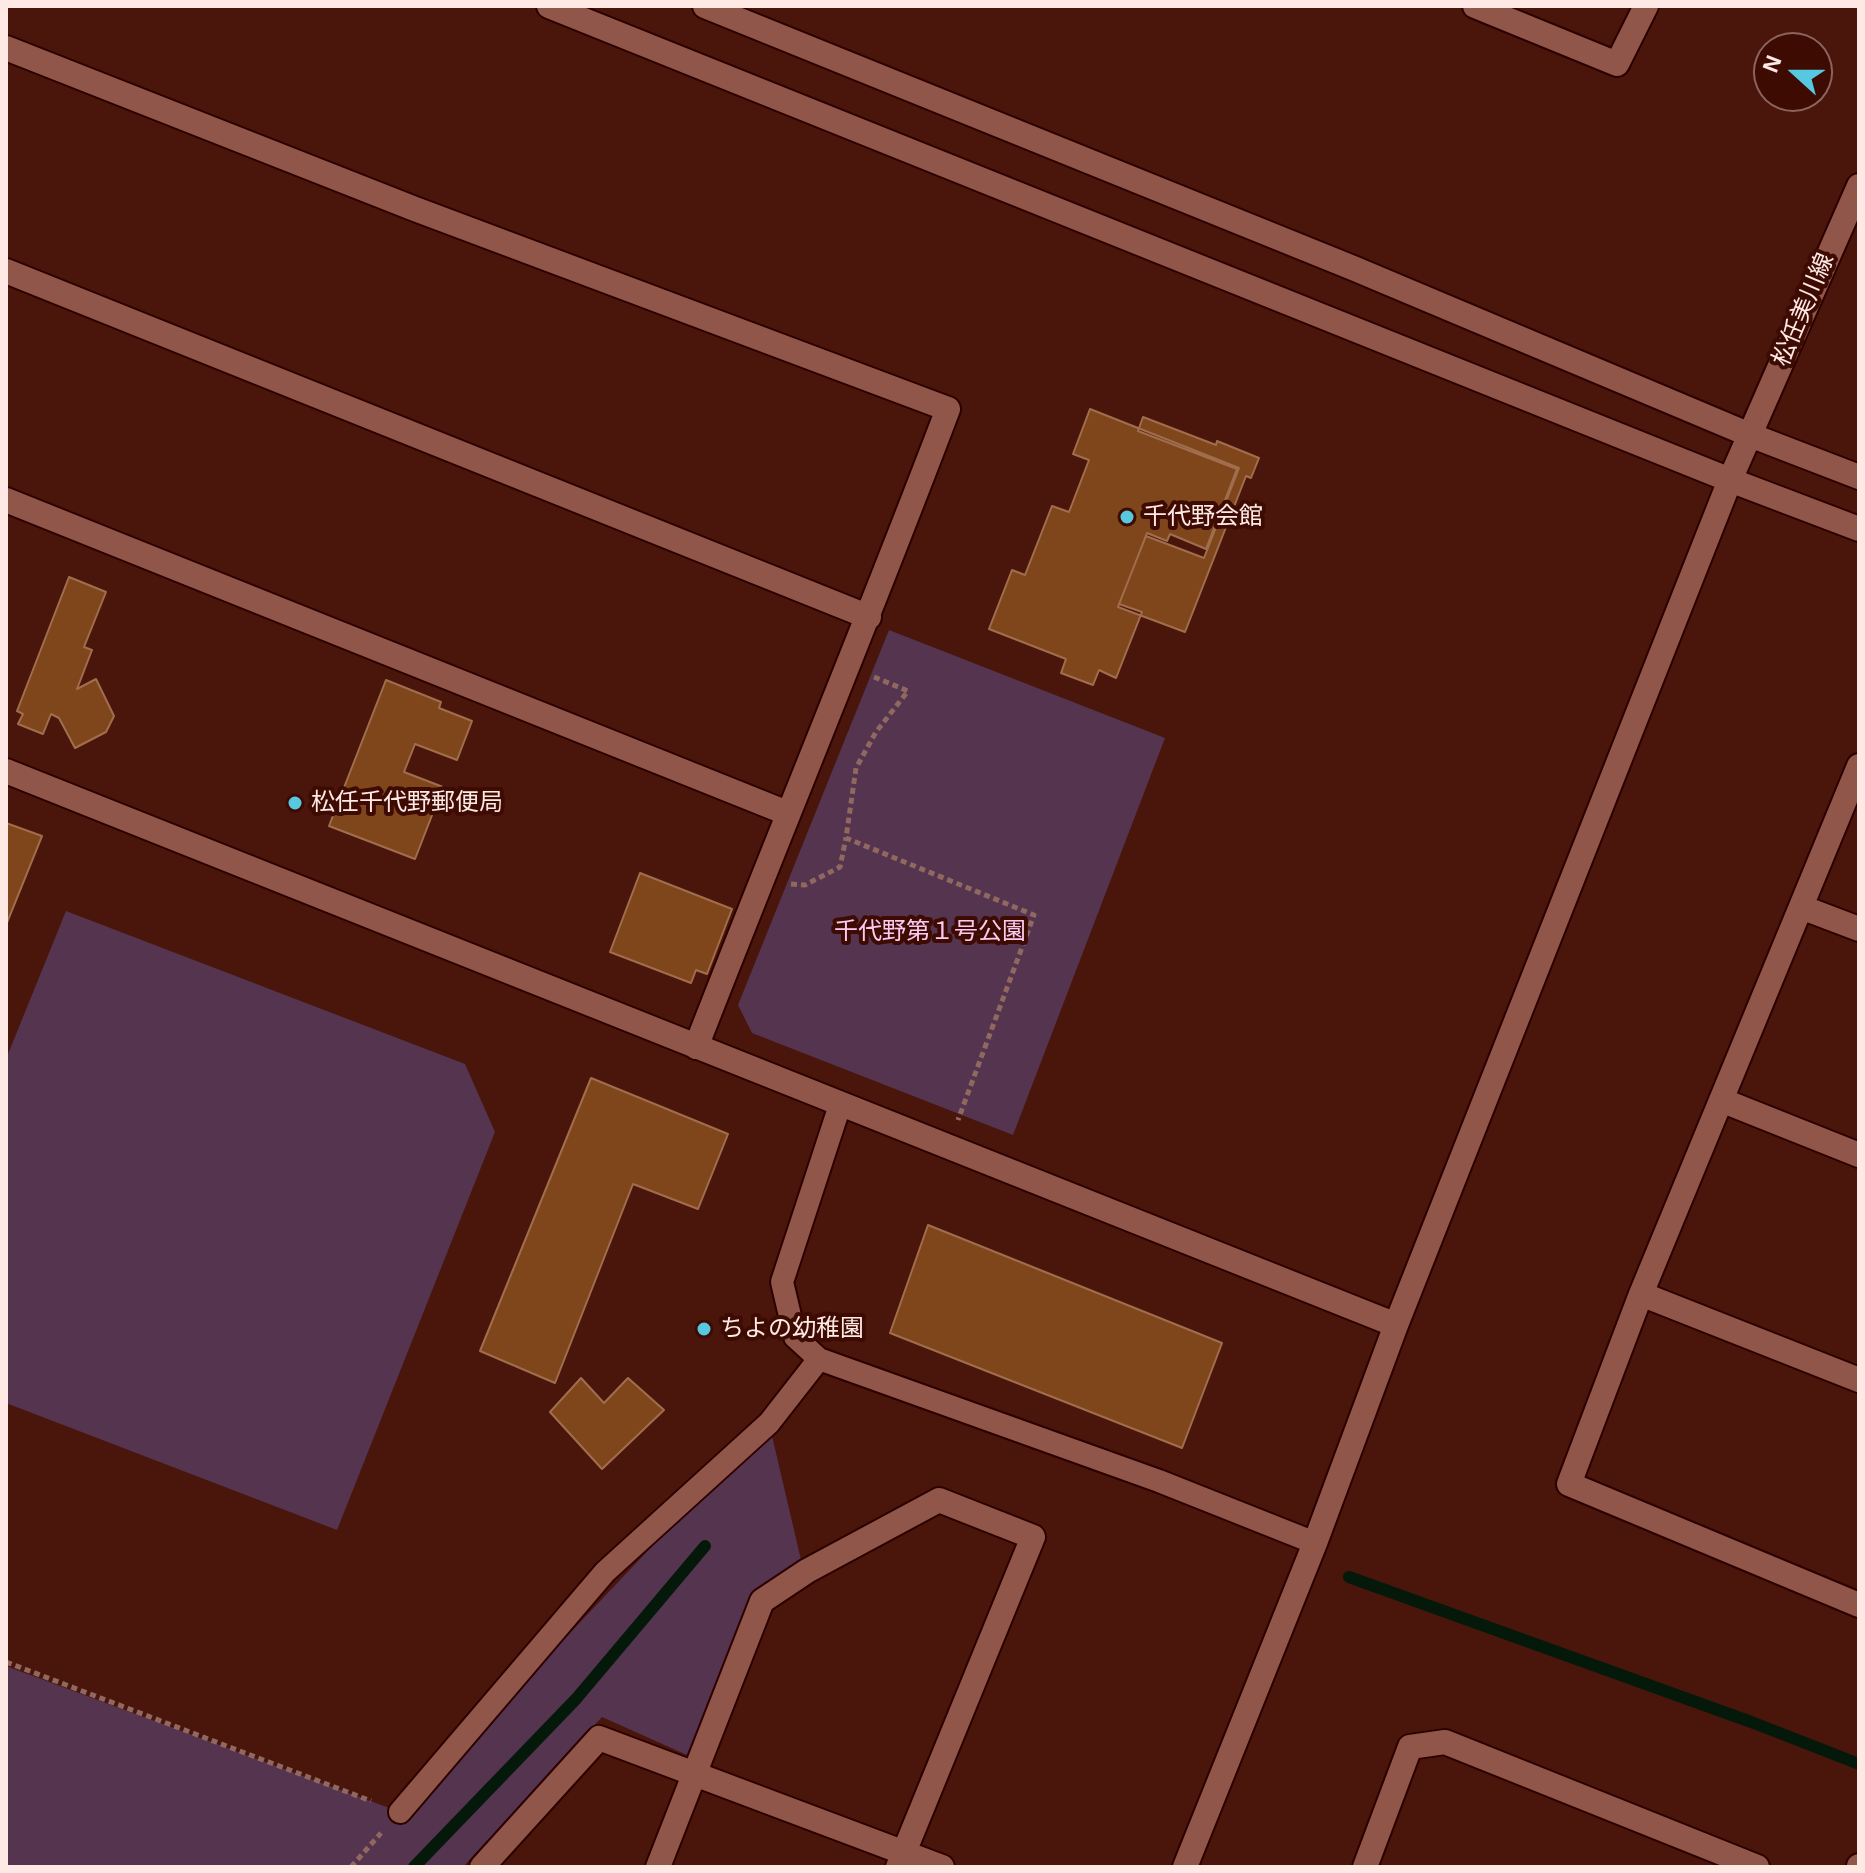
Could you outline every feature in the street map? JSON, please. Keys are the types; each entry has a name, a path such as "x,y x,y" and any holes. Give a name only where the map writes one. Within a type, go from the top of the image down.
{"street":[{"path":"549,6 1859,529"},
{"path":"705,6 1339,262 1750,435 1859,477"},
{"path":"1475,6 1617,64 1646,6"},
{"path":"6,48 415,209 948,409 869,617 787,813 696,1047"},
{"name":"松任美川線","path":"1185,1867 1315,1543 1396,1325 1730,480 1859,186"},
{"path":"6,271 869,617"},
{"path":"6,500 787,813"},
{"path":"1859,766 1641,1294 1569,1484 1859,1605"},
{"path":"6,771 1396,1325"},
{"path":"1801,907 1859,929"},
{"path":"1721,1100 1859,1155"},
{"path":"1641,1294 1859,1380"},
{"path":"658,1867 762,1601 807,1571 939,1500 1033,1537 901,1860"},
{"path":"482,1867 599,1738 901,1860 942,1867"},
{"path":"1365,1867 1410,1747 1445,1742 1757,1867"}],"lane":[{"path":"840,1105 782,1282 795,1337 819,1359 1159,1481 1315,1543"},
{"path":"400,1812 605,1572 769,1423 819,1359"}],"path":[{"path":"760,881 805,885 840,867 856,768 876,732 908,691 849,666"},
{"path":"846,838 1034,915 948,1147"},
{"path":"6,1662 400,1812 351,1867"}],"green space":[{"name":"千代野第１号公園","path":"889,630 1165,738 1013,1135 752,1033 738,1005"},
{"path":"66,911 465,1064 495,1132 337,1530 6,1403 6,1059"},
{"path":"769,1423 801,1560 753,1593 687,1755 602,1717 463,1867 6,1867 6,1666 400,1812"}],"building":[{"path":"1090,409 1239,468 1204,558 1146,536 1119,604 1142,612 1116,678 1099,670 1093,685 1061,673 1066,659 989,629 1012,570 1025,575 1052,506 1069,512 1089,460 1073,454"},
{"path":"1143,417 1259,458 1251,478 1246,476 1185,632 1118,607 1147,533 1167,541 1170,534 1206,549 1237,469 1138,431"},
{"path":"69,577 106,592 84,647 92,650 77,689 96,679 114,716 106,732 75,748 59,718 51,714 43,734 18,724 23,714 17,711"},
{"path":"386,680 441,702 439,708 472,721 457,760 415,744 404,772 443,787 415,859 329,826"},
{"path":"6,823 42,836 6,925"},
{"path":"640,873 732,909 707,974 696,970 691,983 610,952"},
{"path":"591,1078 728,1134 698,1209 633,1184 555,1383 480,1351"},
{"path":"928,1225 1222,1343 1182,1448 890,1333"},
{"path":"581,1378 604,1403 628,1378 664,1410 602,1469 550,1412"}],"waterway":[{"path":"414,1867 576,1699 705,1546"},
{"path":"1349,1577 1859,1764"}],"place":[{"name":"千代野会館","path":"1127,517"},
{"name":"松任千代野郵便局","path":"295,803"},
{"name":"ちよの幼稚園","path":"704,1329"}]}
